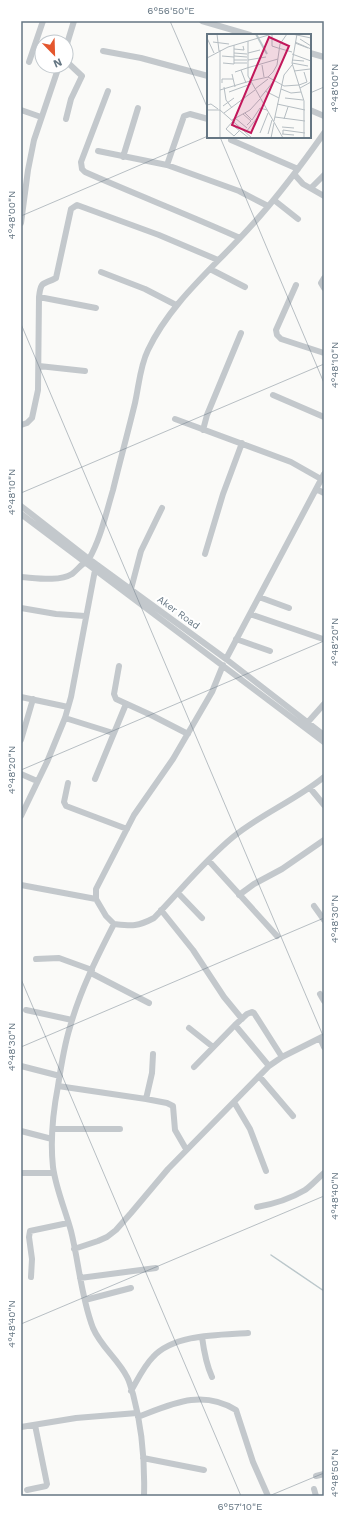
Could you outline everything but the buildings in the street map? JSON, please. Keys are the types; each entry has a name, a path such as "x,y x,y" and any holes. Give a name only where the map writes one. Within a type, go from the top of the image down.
{"street":[{"path":"30,62 43,21"},
{"path":"70,34 74,21"},
{"path":"202,21 247,34"},
{"path":"103,51 141,58 207,76"},
{"path":"311,53 324,57"},
{"path":"66,119 71,99 82,76 74,68"},
{"path":"21,223 28,170 34,140 56,74"},
{"path":"108,92 81,162 82,169 85,172 138,196 208,223 240,238"},
{"path":"123,157 138,108"},
{"path":"21,110 41,117"},
{"path":"311,110 324,116"},
{"path":"167,165 184,116 190,114 207,119"},
{"path":"21,577 66,577 73,573 86,561 94,549 106,514 135,400 140,371 158,329 176,305 274,200 324,133"},
{"path":"231,140 296,171 303,184 324,196"},
{"path":"98,151 167,165 239,191 268,206"},
{"path":"311,188 324,175"},
{"path":"274,200 298,219"},
{"path":"21,425 27,423 32,418 38,390 38,297 42,284 56,278 71,209 77,205 159,235 218,260"},
{"path":"210,269 245,287"},
{"path":"101,272 145,289 176,305"},
{"path":"324,278 321,283 324,288"},
{"path":"296,285 276,330 277,335 281,339 324,353"},
{"path":"38,297 96,308"},
{"path":"202,430 241,333"},
{"path":"39,366 85,371"},
{"path":"273,395 324,417"},
{"path":"175,419 291,462 323,477 224,662 212,692 173,759 134,815 96,889 96,899 106,916 114,924 130,926 142,925 154,918 233,837 266,814 310,788 324,777"},
{"path":"205,554 223,494 242,443"},
{"path":"316,489 324,493"},
{"name":"Aker Road","path":"21,506 95,570 324,734"},
{"path":"131,589 141,551 162,508"},
{"name":"Aker Road","path":"21,514 59,539"},
{"name":"Aker Road","path":"86,561 131,589 324,742"},
{"path":"21,816 47,762 65,718 95,570"},
{"path":"259,597 289,608"},
{"path":"21,608 56,614 85,616"},
{"path":"250,614 323,639"},
{"path":"236,640 270,651"},
{"path":"119,666 114,696 118,700 152,715 188,734"},
{"path":"21,697 68,707"},
{"path":"21,740 32,699"},
{"path":"95,779 126,704"},
{"path":"308,722 324,704"},
{"path":"65,718 113,733"},
{"path":"21,774 37,781"},
{"path":"68,783 64,802 66,806 127,829"},
{"path":"310,788 324,805"},
{"path":"239,895 254,884 282,869 324,840"},
{"path":"209,861 277,936"},
{"path":"21,885 96,899"},
{"path":"178,894 202,918"},
{"path":"314,906 324,920"},
{"path":"161,910 192,950 224,997 242,1019"},
{"path":"114,924 91,971 72,1020 63,1056 54,1107 52,1139 54,1173 68,1223 85,1300 94,1329 104,1348 120,1365 128,1379 138,1415 141,1432 146,1495"},
{"path":"36,959 59,958 91,971 148,1003"},
{"path":"320,994 324,1001"},
{"path":"26,1010 72,1020"},
{"path":"194,1067 235,1025 252,1012 282,1057"},
{"path":"235,1025 269,1066"},
{"path":"189,1028 213,1048"},
{"path":"74,1248 98,1241 107,1237 116,1230 186,1149 269,1066 282,1057 322,1037 324,1047"},
{"path":"146,1099 152,1073 153,1054"},
{"path":"21,1066 60,1076"},
{"path":"259,1076 293,1116"},
{"path":"58,1086 167,1103 173,1106 175,1130 186,1149"},
{"path":"234,1102 250,1129 266,1171"},
{"path":"53,1129 120,1129"},
{"path":"21,1131 52,1139"},
{"path":"21,1173 54,1173"},
{"path":"257,1207 269,1205 292,1197 306,1189 324,1173"},
{"path":"31,1277 32,1259 29,1237 30,1231 68,1223"},
{"path":"80,1278 156,1268"},
{"path":"85,1300 131,1288"},
{"path":"131,1391 144,1369 154,1356 165,1348 181,1341 202,1337 248,1333"},
{"path":"202,1337 207,1364 212,1377"},
{"path":"21,1427 76,1418 138,1415 184,1400 200,1399 216,1403 236,1410 253,1462 268,1496"},
{"path":"27,1490 46,1486 47,1484 47,1476 35,1425"},
{"path":"143,1458 204,1470"},
{"path":"316,1476 324,1474"},
{"path":"314,1489 316,1496"}],"waterway":[{"path":"271,1255 324,1291"}]}
